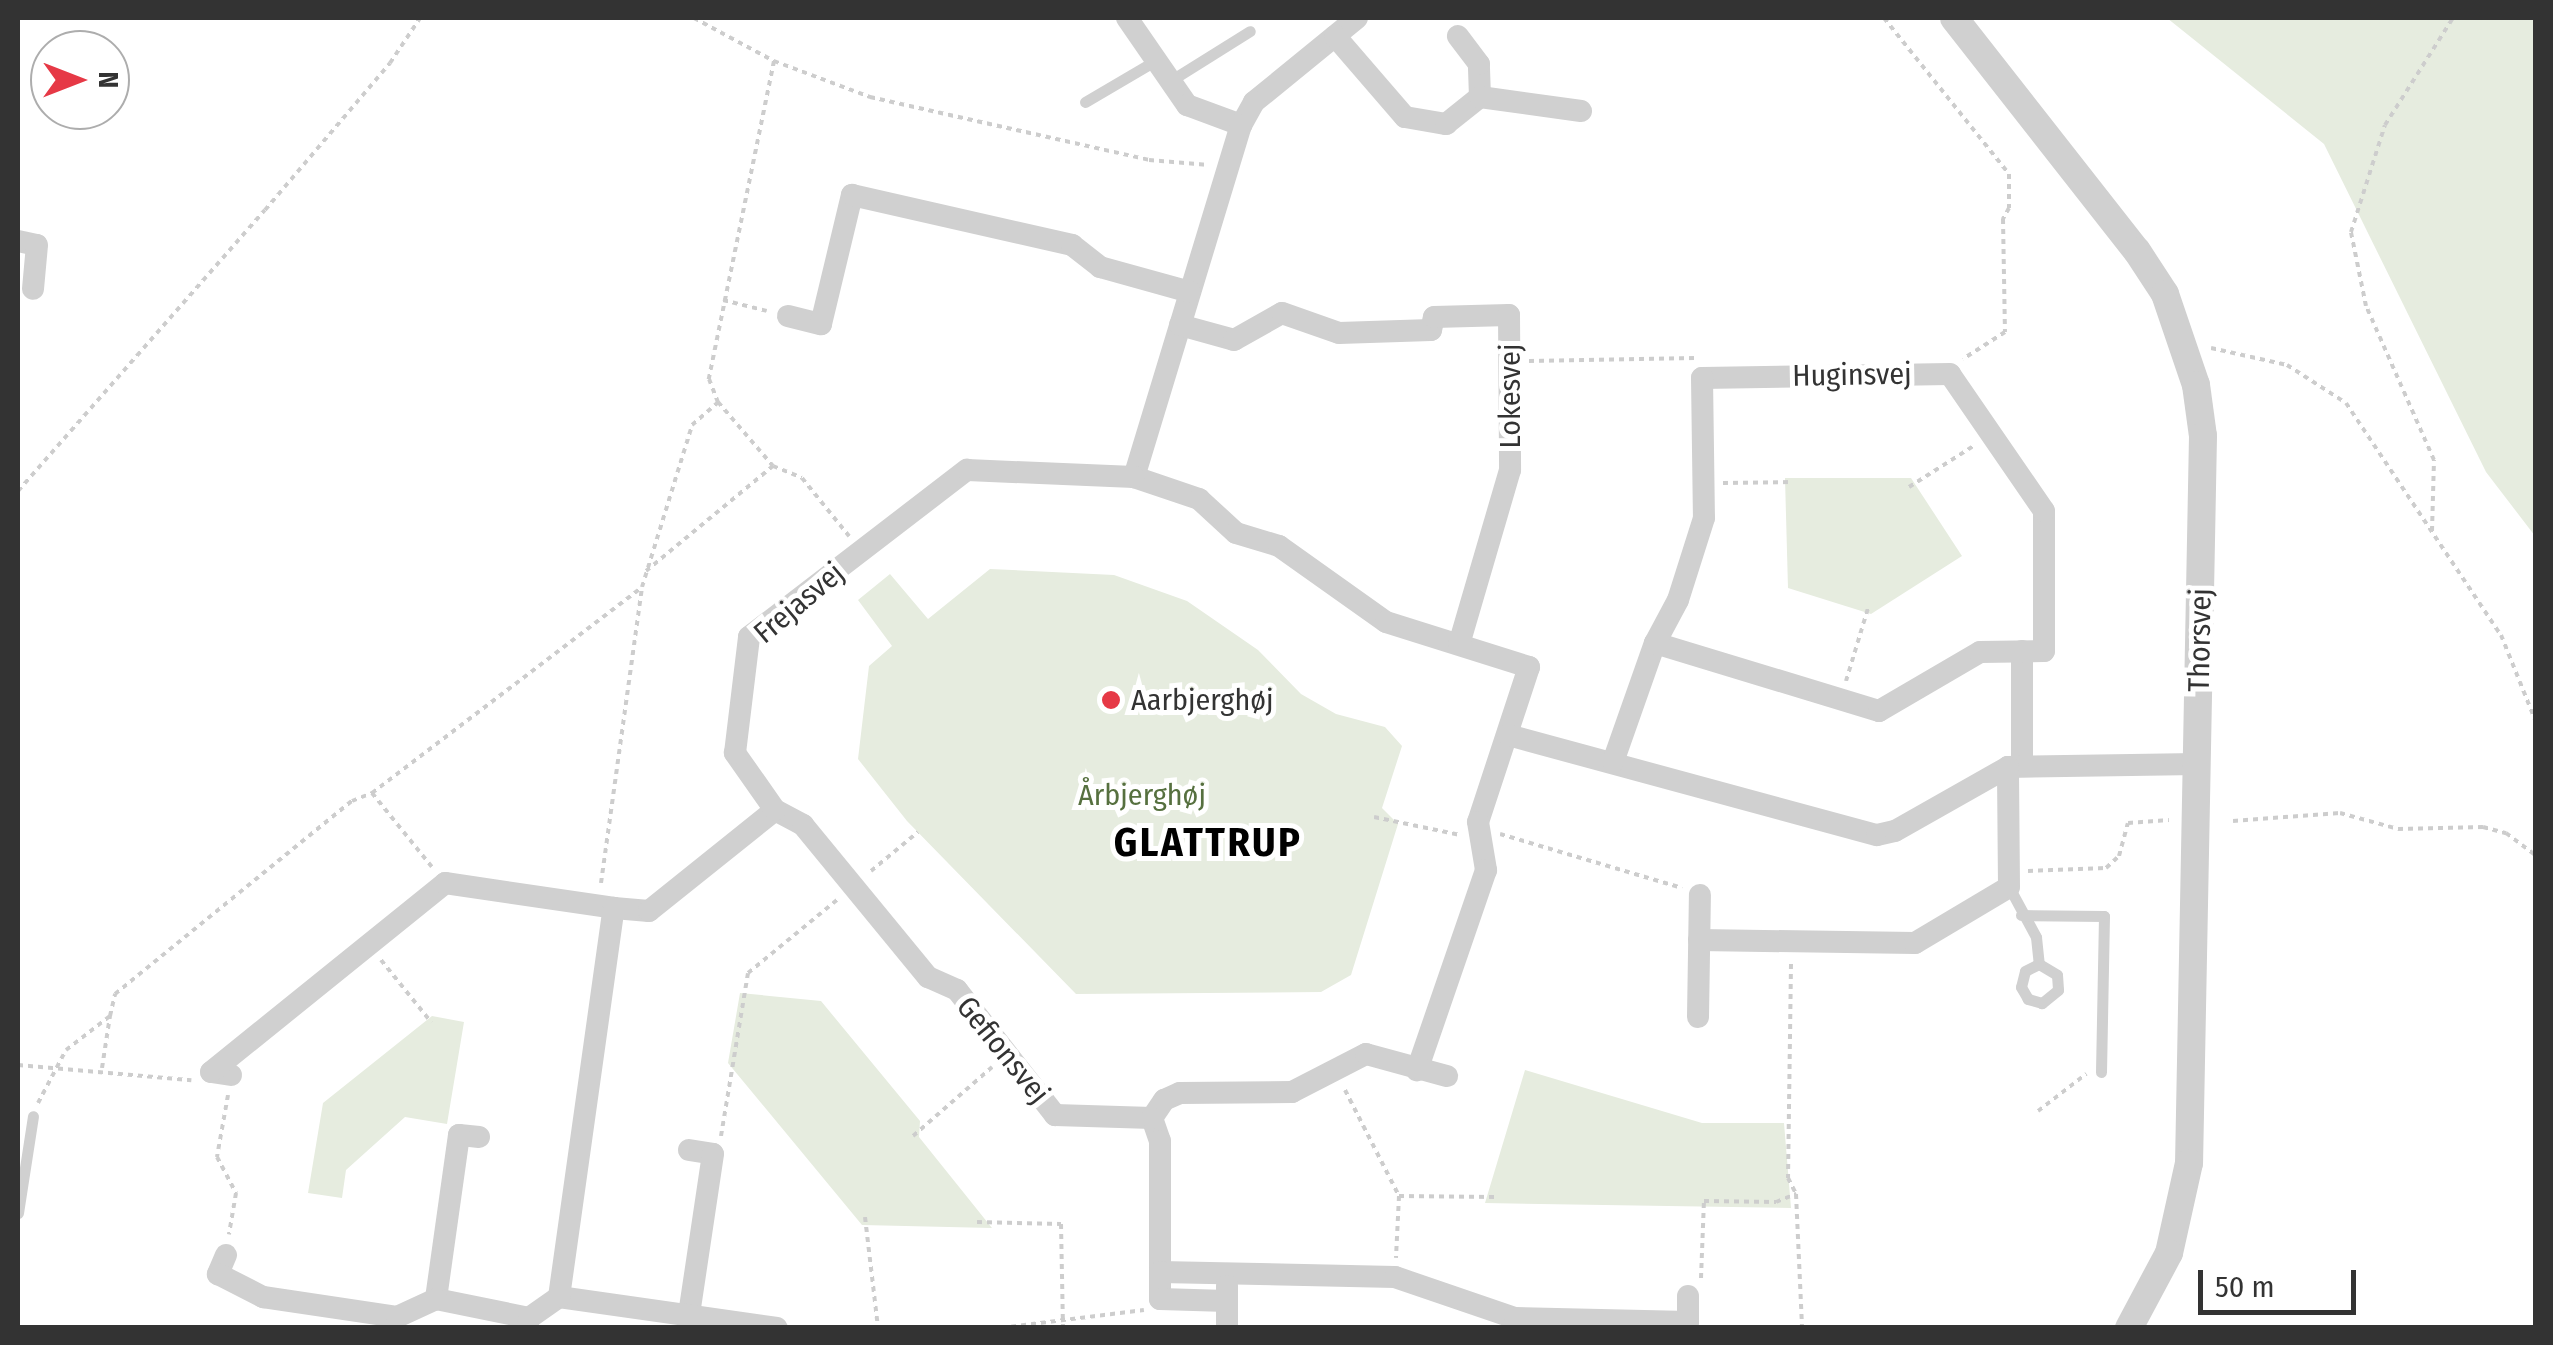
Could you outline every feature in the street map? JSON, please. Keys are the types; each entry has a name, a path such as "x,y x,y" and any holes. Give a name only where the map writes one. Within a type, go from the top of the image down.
{"street":[{"path":"1127,18 1166,83 1187,105 1241,125"},
{"path":"1357,18 1254,102 1241,125 1134,477 1200,499 1236,533 1279,546 1386,622 1529,667 1478,822 1486,870 1417,1070"},
{"name":"Thorsvej","path":"1954,18 2137,251 2186,344 2203,436 2189,1163 2168,1253 2129,1328"},
{"path":"1335,36 1405,117 1446,124 1480,97 1581,111"},
{"path":"1458,36 1479,64 1480,97"},
{"path":"788,316 821,324 852,195 1072,246 1100,267 1190,292"},
{"path":"18,242 38,245 33,290"},
{"name":"Lokesvej","path":"1180,325 1234,340 1282,312 1339,333 1431,330 1434,317 1509,315 1510,470 1459,644"},
{"name":"Huginsvej","path":"1702,378 1950,374 1990,426 2044,511 2044,650 2022,650"},
{"path":"1614,762 1655,643 1678,600 1704,518 1702,378"},
{"name":"Frejasvej","path":"774,810 735,753 749,638 967,470 1134,477"},
{"path":"1655,643 1878,711 1980,652 2022,650 2009,880 1916,943 1699,940"},
{"path":"1508,735 1877,834 1895,831 2015,766 2198,764"},
{"path":"221,1074 445,883 649,911 774,810"},
{"name":"Gefionsvej","path":"774,810 803,825 928,977 957,990 1055,1115 1152,1118"},
{"path":"1698,1017 1700,895"},
{"path":"226,1255 218,1274 263,1297 397,1317 436,1298 528,1323 559,1297 606,905"},
{"path":"1227,1301 1160,1299 1160,1141 1152,1118 1164,1100 1180,1092 1292,1092 1366,1054 1447,1076"},
{"path":"436,1298 459,1135 478,1137"},
{"path":"689,1150 713,1154 689,1314"},
{"path":"1160,1272 1395,1278 1514,1318 1688,1322 1688,1296"},
{"path":"1226,1274 1227,1328"},
{"path":"559,1297 777,1328"}],"lane":[{"path":"1166,83 1250,31"},
{"path":"1085,102 1153,62"},
{"path":"2009,880 2022,915 2036,936 2040,964"},
{"path":"2022,915 2104,916 2101,1066"},
{"path":"18,1213 23,1141 32,1116"}],"path":[{"path":"18,491 390,63 420,18"},
{"path":"694,18 774,61 870,97 1149,160 1228,167"},
{"path":"1884,18 2009,174 2010,208 2003,219 2005,332 1950,374"},
{"path":"2432,531 2434,460 2366,306 2351,232 2370,159 2412,80 2454,18"},
{"path":"774,61 710,359 718,402 773,466 802,478 861,551"},
{"path":"723,300 788,316"},
{"path":"2186,344 2287,365 2346,403 2501,635 2536,722"},
{"path":"1510,361 1695,358 1702,378"},
{"path":"606,905 642,587 692,425 718,402"},
{"path":"1909,487 1972,448 1990,426"},
{"path":"646,572 773,466"},
{"path":"1704,483 1790,482"},
{"path":"102,1068 115,994 352,801 372,793 642,587"},
{"path":"1841,700 1868,608"},
{"path":"372,793 445,883"},
{"path":"2233,821 2340,812 2398,829 2483,827 2506,833 2535,854"},
{"path":"1374,817 1480,836 1506,834 1700,895"},
{"path":"2009,880 2106,868 2119,856 2128,824 2168,820"},
{"path":"713,1154 748,973 918,832"},
{"path":"1791,942 1788,1178 1796,1194 1802,1328"},
{"path":"369,945 431,1022"},
{"path":"32,1116 54,1067 110,1016"},
{"path":"912,1136 1007,1054"},
{"path":"18,1065 102,1068 185,1082 221,1074 217,1158 236,1193 226,1255"},
{"path":"2038,1111 2101,1066"},
{"path":"1335,1070 1399,1196 1395,1278"},
{"path":"1688,1296 1700,1290 1704,1201 1776,1202 1796,1194"},
{"path":"1399,1196 1494,1197"},
{"path":"866,1216 878,1328"},
{"path":"977,1222 1061,1224 1062,1328"},
{"path":"1002,1328 1150,1309 1160,1299"}],"green space":[{"path":"2167,18 2535,18 2535,536 2486,472 2324,144"},
{"path":"1785,478 1911,478 1962,556 1871,614 1788,588"},
{"name":"Årbjerghøj","path":"990,569 1114,575 1187,601 1258,650 1301,694 1336,714 1385,727 1402,746 1382,808 1398,824 1351,975 1321,992 1076,994 907,821 858,759 869,666 892,646 858,600 890,574 928,619"},
{"path":"740,993 821,1001 920,1121 919,1137 992,1228 862,1225 728,1063"},
{"path":"432,1016 464,1022 447,1124 405,1117 346,1170 342,1198 308,1193 323,1103"},
{"path":"1525,1070 1702,1123 1784,1123 1791,1208 1485,1203"}],"place":[{"name":"Aarbjerghøj","path":"1111,700"}],"district":[{"name":"GLATTRUP","path":"1208,843"}]}
